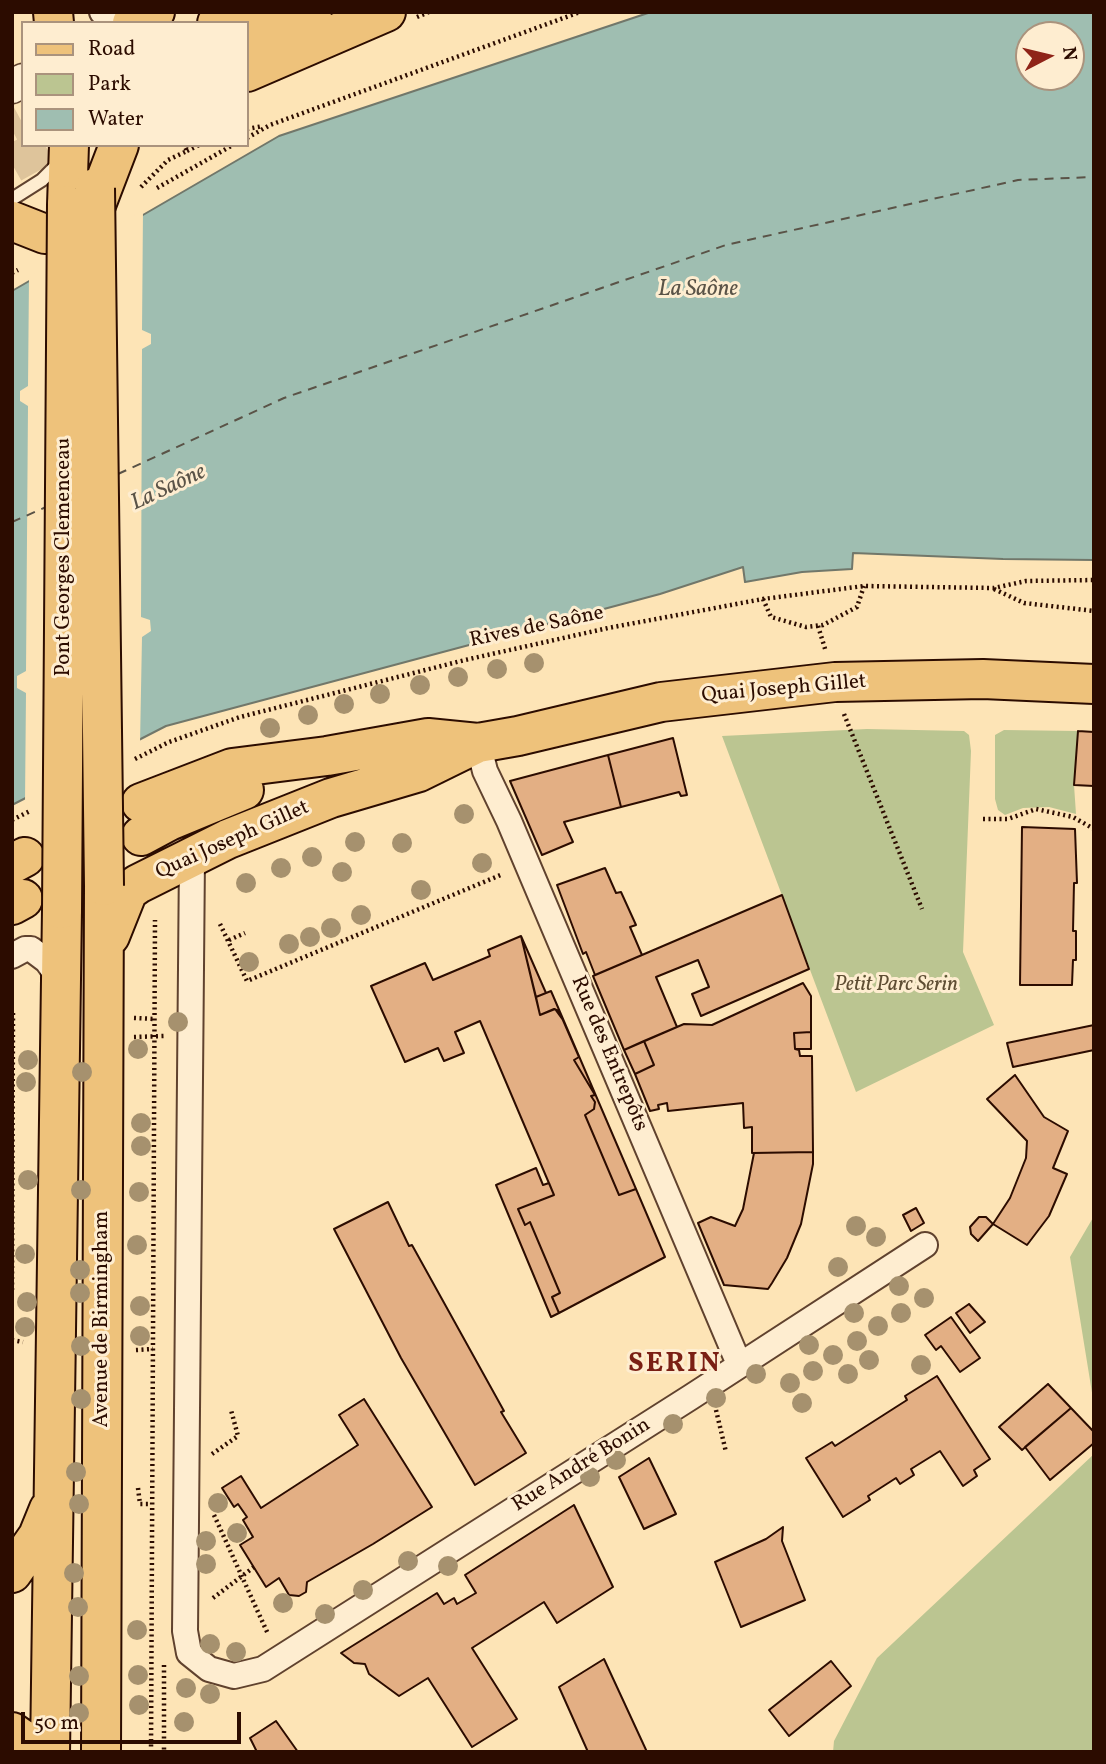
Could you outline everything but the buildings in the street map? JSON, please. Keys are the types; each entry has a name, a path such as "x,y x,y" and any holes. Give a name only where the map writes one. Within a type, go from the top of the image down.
{"main road":[{"path":"135,21 155,12"},
{"path":"222,21 242,12"},
{"path":"248,40 312,12"},
{"path":"248,72 386,12"},
{"path":"91,177 117,147"},
{"name":"Pont Georges Clemenceau","path":"61,981 67,253 91,177"},
{"name":"Pont Georges Clemenceau","path":"91,177 104,886"},
{"path":"19,216 57,241 67,253"},
{"name":"Quai Joseph Gillet","path":"141,820 169,821 327,756 428,738 478,743 662,702 835,682 983,678 1094,684"},
{"name":"Quai Joseph Gillet","path":"104,951 128,891 228,839 331,798 434,766 478,743"},
{"name":"Avenue de Birmingham","path":"101,1752 104,886"},
{"path":"50,1752 61,981"},
{"path":"12,1573 38,1536 54,1497"},
{"path":"12,1732 33,1752"}],"street":[{"path":"102,12 130,21"},
{"name":"Rue des Entrepôts","path":"478,743 485,771 509,821 739,1364"},
{"name":"Rue André Bonin","path":"192,857 185,1632 189,1653 201,1665 234,1676 263,1669 925,1245"},
{"path":"12,956 31,949 47,961 61,981"}],"lane":[{"path":"19,216 42,180 91,177"}],"path":[{"path":"248,137 270,125 580,12"},
{"path":"248,129 270,125"},
{"path":"157,188 229,147"},
{"path":"91,177 168,160 187,148"},
{"path":"12,273 18,270"},
{"name":"Rives de Saône","path":"133,760 169,742 253,713 608,628 764,599 864,586 994,588 1026,581 1094,580"},
{"path":"764,599 771,617 806,627 818,626 857,607 864,586"},
{"path":"994,588 1024,603 1094,611"},
{"path":"818,626 849,730 922,909"},
{"path":"12,820 36,808"},
{"path":"983,820 1008,819 1036,809 1073,817 1094,829"},
{"path":"245,933 228,938 247,981 506,873"},
{"path":"151,1752 154,924 157,912"},
{"path":"12,1013 12,1290"},
{"path":"130,1018 155,1018"},
{"path":"136,1357 136,1349 153,1349"},
{"path":"704,1388 718,1415 726,1452"},
{"path":"209,1456 238,1436 230,1410"},
{"path":"139,1497 141,1504 151,1504"},
{"path":"210,1506 270,1638"},
{"path":"205,1605 254,1567"}],"green space":[{"name":"Petit Parc Serin","path":"867,729 964,731 969,735 971,751 963,952 994,1025 856,1092 722,736"},
{"path":"1004,730 1078,731 1074,785 1076,814 1049,807 1023,808 1005,815 998,810 995,799 995,735"},
{"path":"1094,1216 1094,1405 1070,1257"},
{"path":"1094,1454 1094,1752 833,1752 834,1741 877,1658"}],"water":[{"name":"La Saône","path":"651,12 1094,12 1094,560 853,553 852,569 802,572 745,582 743,567 660,594 166,726 12,805 12,291 279,136"}],"pier":[{"path":"143,210 142,330 151,334 151,344 142,349 141,617 150,620 151,631 142,637 140,744 25,802 26,693 17,688 17,676 26,671 28,406 20,401 20,391 28,386 29,277"}],"ferry route":[{"path":"118,474 284,398 726,245 1018,180 1094,177"},
{"path":"12,522 46,507"}],"tunnel":[{"path":"12,130 21,125"},
{"path":"12,164 42,147"}],"district":[{"name":"SERIN","path":"675,1366"}]}
